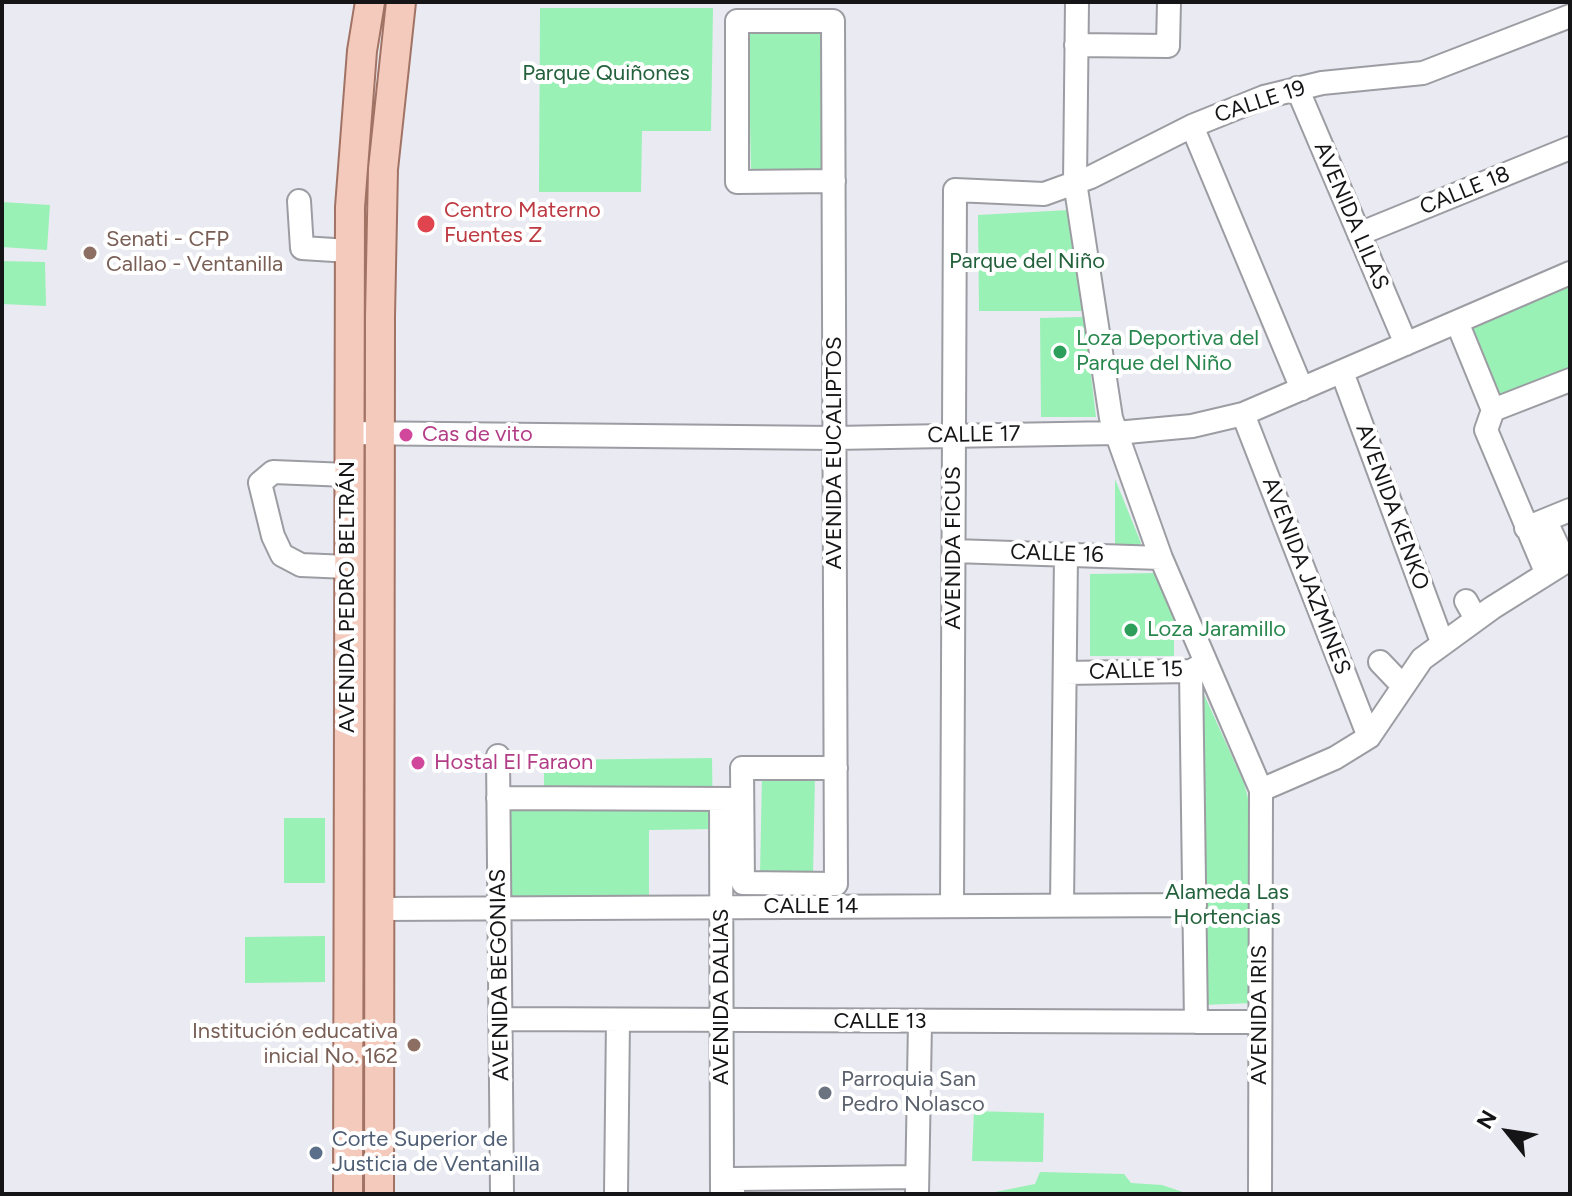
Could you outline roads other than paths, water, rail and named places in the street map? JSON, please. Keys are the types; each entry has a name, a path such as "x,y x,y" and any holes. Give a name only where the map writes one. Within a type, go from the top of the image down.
{"main road":[{"name":"AVENIDA PEDRO BELTRÁN","path":"348,1194 350,251 353,158 370,2"},
{"name":"AVENIDA PEDRO BELTRÁN","path":"379,1194 378,433 383,169 401,2"},
{"path":"348,1099 379,1099"}],"street":[{"name":"AVENIDA IRIS","path":"1077,2 1075,182 1116,433 1199,667 1261,790 1260,1194"},
{"path":"1076,45 1168,46 1169,2"},
{"name":"CALLE 19","path":"955,190 1044,194 1192,126 1297,88 1423,73 1570,16"},
{"name":"AVENIDA EUCALIPTOS","path":"834,181 737,182 737,21 833,21 834,181 834,438 836,884"},
{"path":"364,37 396,39"},
{"name":"AVENIDA LILAS","path":"1297,88 1406,344"},
{"path":"1192,126 1302,389"},
{"name":"CALLE 18","path":"1359,234 1570,148"},
{"name":"AVENIDA FICUS","path":"952,906 955,190"},
{"path":"299,201 302,248 350,251"},
{"name":"CALLE 17","path":"348,433 834,438 1116,433 1192,426 1243,414 1570,273"},
{"path":"1457,322 1493,410 1486,430 1526,528 1560,564"},
{"name":"AVENIDA KENKO","path":"1342,372 1442,642"},
{"path":"1493,410 1570,380"},
{"name":"AVENIDA JAZMINES","path":"1243,414 1369,737"},
{"path":"348,475 273,472 260,483 273,536 282,555 301,565 348,567"},
{"path":"1526,528 1570,510"},
{"path":"1550,530 1560,564"},
{"name":"CALLE 16","path":"954,551 1161,558"},
{"path":"1062,905 1066,555"},
{"path":"1261,790 1344,753 1369,737 1422,659 1471,610 1560,564"},
{"path":"1380,662 1402,685"},
{"path":"1196,1022 1199,667"},
{"name":"CALLE 15","path":"1065,673 1199,667"},
{"name":"AVENIDA BEGONIAS","path":"498,756 502,1194"},
{"path":"498,798 731,799 742,768 836,768"},
{"name":"CALLE 14","path":"731,799 743,883 836,884"},
{"name":"AVENIDA DALIAS","path":"722,1194 722,907 731,799"},
{"name":"CALLE 14","path":"380,909 1195,905"},
{"name":"CALLE 13","path":"500,1019 1260,1022"},
{"path":"616,1194 618,1020"},
{"path":"733,1194 733,1179 917,1186 920,1022"}],"place":[{"name":"Centro Materno Fuentes Z","path":"426,224"},
{"name":"Senati - CFP Callao - Ventanilla","path":"90,253"},
{"name":"Loza Deportiva del Parque del Niño","path":"1060,352"},
{"name":"Cas de vito","path":"406,435"},
{"name":"Loza Jaramillo","path":"1131,630"},
{"name":"Hostal El Faraon","path":"418,763"},
{"name":"Institución educativa inicial No. 162","path":"414,1045"},
{"name":"Parroquia San Pedro Nolasco","path":"825,1093"},
{"name":"Corte Superior de Justicia de Ventanilla","path":"316,1153"}],"park label":[{"name":"Parque Quiñones","path":"606,74"},
{"name":"Parque del Niño","path":"1027,262"},
{"name":"Alameda Las Hortencias","path":"1227,906"}]}
